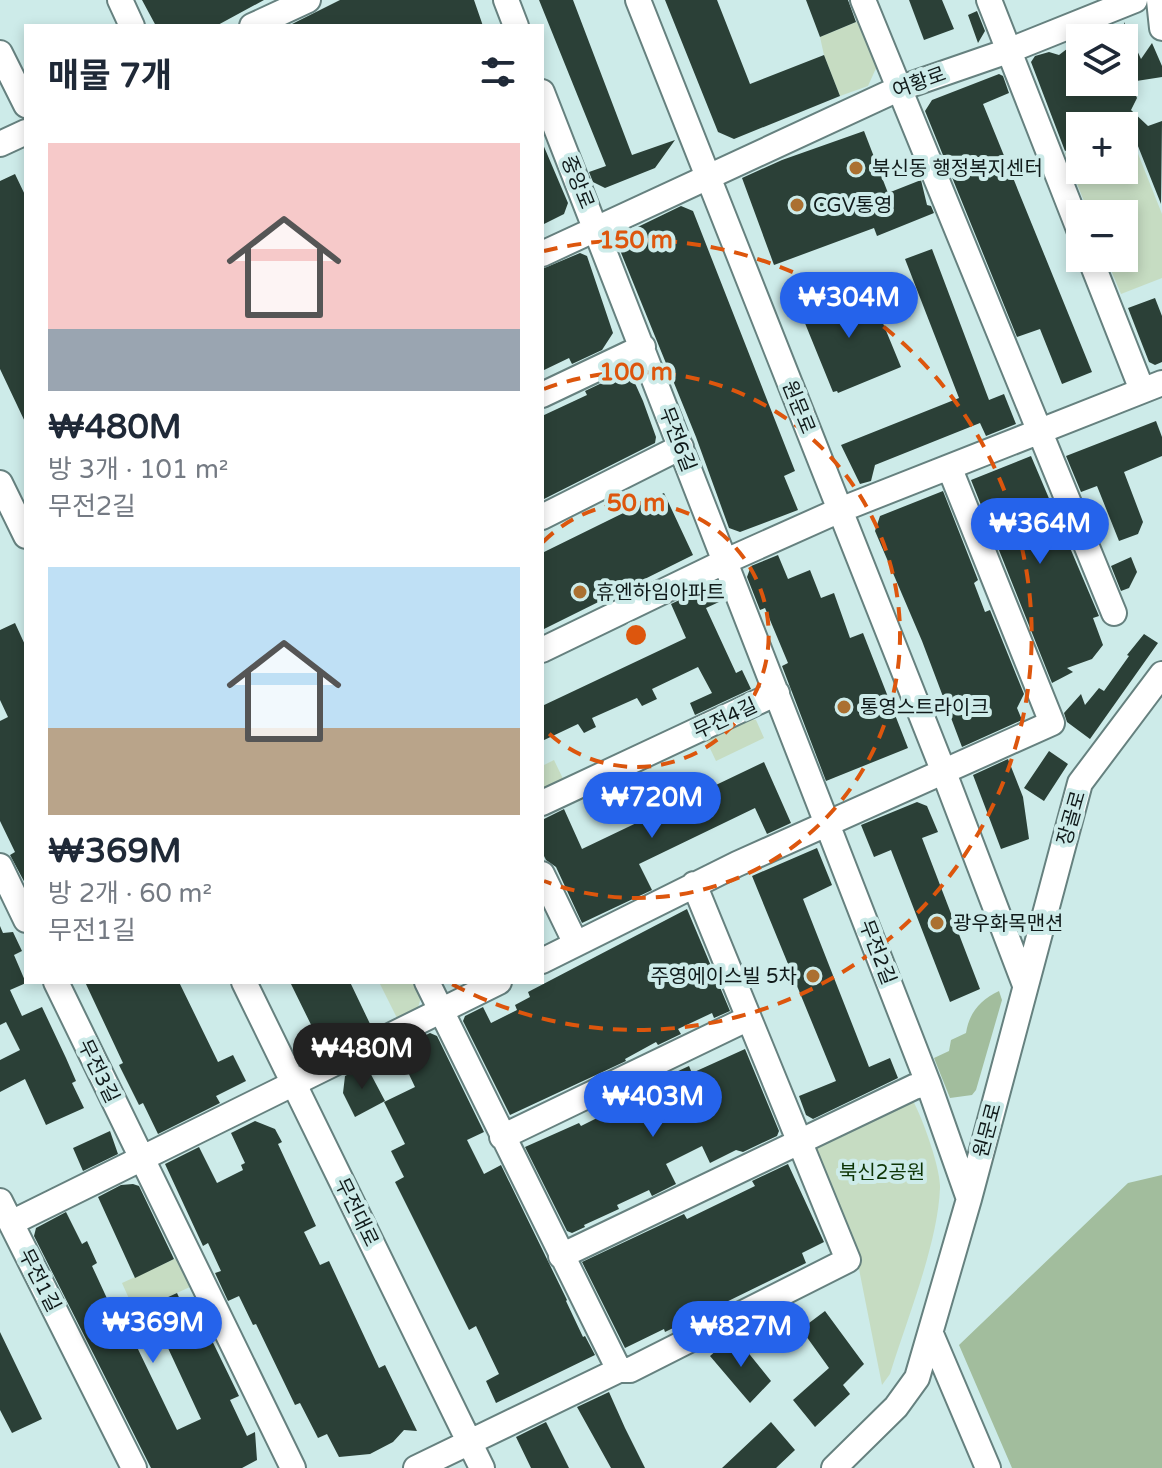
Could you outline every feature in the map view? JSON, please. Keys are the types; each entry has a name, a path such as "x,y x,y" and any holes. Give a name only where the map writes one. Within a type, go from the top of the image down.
{"street":[{"path":"120,0 131,24"},
{"path":"256,24 308,0"},
{"path":"506,0 515,24"},
{"name":"원문로","path":"638,0 1025,985 969,1199 917,1378 896,1407 834,1468"},
{"path":"863,0 1114,613"},
{"path":"989,0 1067,200"},
{"name":"여황로","path":"707,175 898,89 1008,51 1135,0"},
{"path":"1159,0 1162,28"},
{"path":"0,53 24,101"},
{"name":"중앙로","path":"544,97 596,227"},
{"path":"0,144 24,133"},
{"path":"544,253 707,175"},
{"name":"무전6길","path":"596,227 726,561"},
{"path":"544,649 840,510 1152,387 1097,272"},
{"path":"544,394 643,347"},
{"path":"544,516 681,447"},
{"path":"544,960 694,884 1052,723 950,469"},
{"path":"0,483 24,532"},
{"name":"무전4길","path":"726,561 827,822"},
{"name":"장골로","path":"1025,985 1080,783 1162,674"},
{"name":"무전4길","path":"544,802 777,693"},
{"name":"무전2길","path":"827,822 928,1083 969,1199"},
{"path":"0,866 17,905"},
{"path":"544,878 576,944"},
{"path":"416,1468 619,1370 630,1370 848,1260 694,884"},
{"name":"무전3길","path":"57,984 142,1160"},
{"name":"무전대로","path":"245,984 482,1468"},
{"path":"428,984 619,1370"},
{"path":"295,1084 495,984"},
{"path":"502,1137 749,1018"},
{"path":"561,1256 928,1083"},
{"name":"무전1길","path":"134,1468 6,1212 142,1160 295,1084"},
{"path":"142,1160 293,1468"},
{"path":"931,1334 988,1468"}],"green space":[{"path":"859,21 877,66 868,86 840,96 820,37"},
{"path":"1138,154 1162,214 1162,278 1121,294 1112,272 1138,272 1138,200 1083,200 1077,184 1138,184"},
{"path":"751,719 756,720 764,738 716,761 706,740"},
{"path":"554,760 566,785 544,796 544,765"},
{"path":"380,984 415,984 421,997 418,1008 397,1018"},
{"path":"999,991 1002,1000 976,1090 972,1095 950,1098 934,1058 949,1051 951,1040 966,1033 976,1008"},
{"name":"북신2공원","path":"909,1094 919,1113 937,1167 940,1188 938,1210 921,1281 890,1374 882,1385 858,1264 812,1140"},
{"path":"1162,1175 1162,1468 1012,1468 959,1345 1128,1183"},
{"path":"177,1258 190,1287 135,1312 122,1283"}],"building":[{"path":"142,0 264,0 220,24 155,24"},
{"path":"340,0 474,0 482,24 292,24"},
{"path":"539,0 573,0 632,155 675,140 655,168 605,188 593,182 589,172 606,166"},
{"path":"665,0 717,0 750,84 824,55 840,96 734,139 718,132"},
{"path":"806,0 848,0 856,22 820,37"},
{"path":"909,0 942,0 954,29 924,40"},
{"path":"977,11 985,31 978,43 968,15"},
{"path":"1152,43 1162,66 1162,77 1138,81 1138,52 1141,59"},
{"path":"1066,50 1066,96 1137,98 1131,110 1133,112 1066,112 1065,151 1031,62 1035,56 1049,52 1059,55"},
{"path":"999,74 1003,76 1009,93 983,104 1092,372 1062,384 1040,329 1017,337 925,111 932,100"},
{"path":"1138,117 1148,126 1162,121 1161,204 1138,146"},
{"path":"864,131 888,193 921,180 927,205 934,213 877,236 874,228 774,265 742,178 782,160"},
{"path":"544,147 568,203 564,214 544,224"},
{"path":"15,174 24,193 24,420 0,369 0,181"},
{"path":"681,206 693,211 795,471 784,476 798,510 740,532 729,528 696,437 615,238"},
{"path":"932,249 989,400 1004,394 1016,424 986,436 980,423 875,465 871,481 860,484 841,445 959,398 905,259"},
{"path":"580,253 587,256 613,333 602,350 572,364 569,358 544,370 544,268"},
{"path":"853,290 859,305 873,299 901,367 838,393 833,392 800,311 805,309 802,302 818,295 822,303"},
{"path":"1155,298 1162,316 1162,362 1155,365 1149,362 1128,308"},
{"path":"629,370 656,437 655,443 544,499 544,415 587,395 585,391"},
{"path":"1156,421 1162,437 1162,456 1124,472 1143,522 1138,534 1119,541 1097,486 1081,492 1066,456"},
{"path":"1031,456 1099,616 1093,618 1103,645 1092,659 1067,668 1073,672 1052,683 971,480"},
{"path":"943,491 978,580 974,583 985,612 990,610 1024,694 1017,708 1022,720 962,747 922,641 875,531 880,516"},
{"name":"휴엔하임아파트","path":"664,493 693,555 544,629 544,552"},
{"name":"통영스트라이크","path":"778,555 788,579 810,570 821,598 834,593 850,638 863,633 908,748 826,781 782,666 788,663 765,608 760,610 747,577 751,566"},
{"path":"1131,557 1137,572 1129,588 1121,591 1111,566"},
{"path":"705,588 713,590 719,602 706,608 736,673 742,670 751,689 695,715 690,703 712,693 698,667 652,689 657,699 642,706 637,698 592,718 596,727 584,733 578,724 544,740 544,705 686,638 671,604"},
{"path":"15,623 24,643 24,881 10,855 15,852 0,821 0,721 8,717 0,700 0,630"},
{"path":"1144,634 1158,643 1090,739 1067,722 1064,713 1081,694 1085,705 1099,688 1104,691"},
{"path":"1049,751 1068,764 1044,801 1024,788"},
{"path":"1008,759 1023,797 1029,839 1001,849 973,775"},
{"path":"764,762 791,823 767,834 755,808 639,864 652,890 582,923 556,867 544,856 544,819 564,809 582,849"},
{"name":"광우화목맨션","path":"917,802 927,806 938,832 922,838 980,989 950,1002 891,850 874,857 861,825"},
{"name":"주영에이스빌 5차","path":"817,848 832,885 803,899 869,1067 890,1058 898,1078 813,1119 806,1115 799,1096 836,1081 752,876"},
{"path":"687,909 730,1011 714,1018 712,1013 678,1029 681,1034 658,1045 656,1042 626,1061 510,1115 463,1021 465,1016 483,1007 491,1023 517,1010 515,1005 530,997 528,992"},
{"path":"0,926 3,933 13,932 22,951 14,955 24,984 10,990 22,1016 42,1007 76,1081 72,1083 84,1108 46,1125 25,1079 0,1092 0,1060 20,1050 6,1022 0,1025"},
{"path":"86,984 180,984 218,1062 233,1055 246,1081 216,1096 220,1103 158,1134 119,1065 123,1063"},
{"path":"291,984 351,984 372,1028 328,1050 322,1047"},
{"path":"430,1033 437,1036 484,1132 467,1140 484,1174 501,1165 583,1337 595,1355 496,1403 486,1381 499,1374 476,1326 469,1330 395,1182 404,1177 391,1151 405,1144 384,1102 415,1087 397,1049"},
{"path":"745,1049 779,1131 777,1136 710,1163 702,1146 666,1164 676,1184 652,1196 649,1190 617,1205 619,1209 585,1227 572,1233 567,1231 525,1147 609,1112 613,1119 642,1105 635,1091 689,1066 692,1073"},
{"path":"366,1065 385,1101 355,1117 343,1093 345,1076"},
{"path":"255,1121 275,1129 282,1142 278,1144 316,1226 304,1232 320,1265 329,1261 379,1368 385,1365 417,1431 404,1430 393,1442 370,1454 339,1457 327,1434 318,1438 300,1403 295,1405 239,1296 228,1301 215,1273 221,1271 208,1243 203,1246 165,1164 199,1147 217,1183 243,1170 241,1165 245,1163 231,1133"},
{"path":"110,1131 118,1154 83,1171 73,1148"},
{"path":"788,1164 824,1242 802,1253 806,1263 665,1332 664,1329 625,1348 582,1262 684,1214 687,1219 755,1186 752,1181"},
{"path":"121,1185 139,1186 174,1259 135,1278 98,1197"},
{"path":"66,1212 82,1244 87,1241 97,1263 92,1266 117,1320 177,1293 191,1323 201,1318 239,1396 230,1400 247,1436 255,1432 257,1460 242,1468 151,1468 34,1236 36,1228","holes":["161,1333 201,1419 177,1430 136,1345"]},
{"path":"825,1311 864,1364 843,1385 850,1394 815,1427 793,1400 829,1368 801,1329"},
{"path":"0,1332 42,1419 12,1433 0,1410"},
{"path":"734,1335 771,1381 750,1403 710,1356"},
{"path":"609,1392 645,1468 611,1468 577,1407"},
{"path":"546,1422 569,1468 531,1468 516,1437"},
{"path":"771,1422 795,1450 776,1468 722,1468"}],"place":[{"name":"북신동 행정복지센터","path":"856,168"},
{"name":"CGV통영","path":"797,205"},
{"name":"휴엔하임아파트","path":"580,592"},
{"name":"통영스트라이크","path":"844,707"},
{"name":"광우화목맨션","path":"937,923"},
{"name":"주영에이스빌 5차","path":"813,976"}]}
